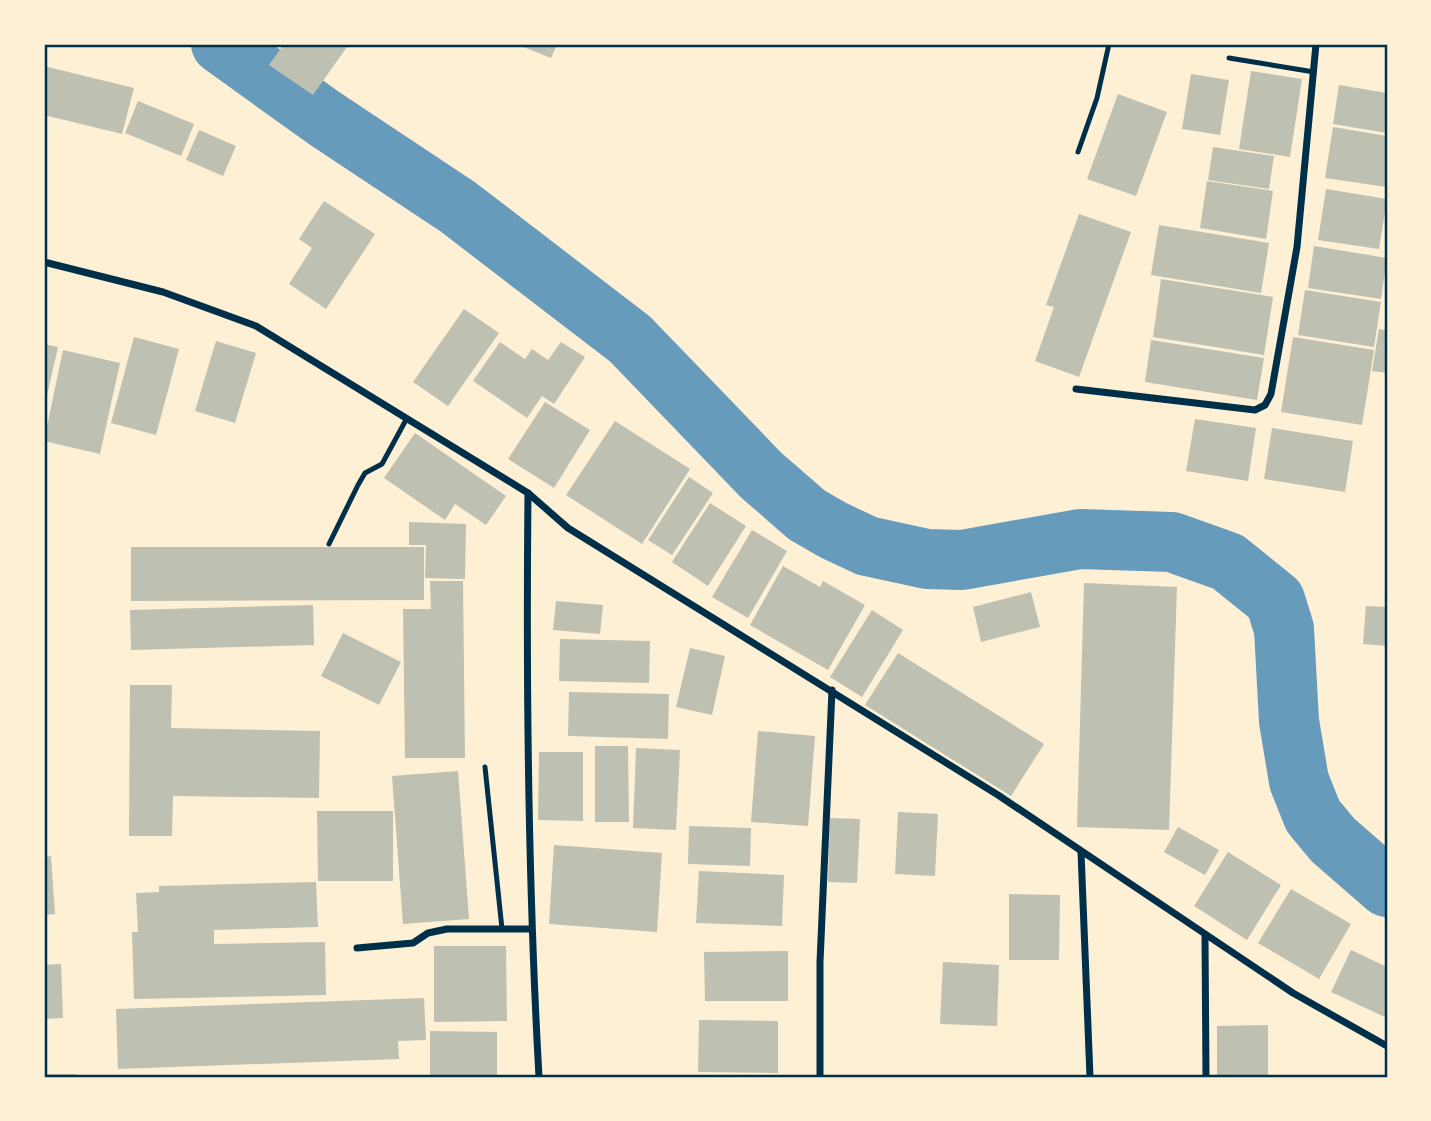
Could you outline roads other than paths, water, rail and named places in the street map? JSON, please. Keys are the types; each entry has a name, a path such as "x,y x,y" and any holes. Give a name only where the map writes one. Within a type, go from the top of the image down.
{"street":[{"path":"1076,389 1255,410 1265,405 1271,394 1297,247 1316,44"},
{"path":"44,262 163,292 218,310 256,327 408,417 528,493 568,528 832,690 1293,993 1387,1046"},
{"path":"528,493 526,659 531,929 539,1077"},
{"path":"820,1077 820,962 832,690"},
{"path":"1081,852 1090,1077"},
{"path":"357,948 413,943 428,933 447,929 531,929"},
{"path":"1205,937 1206,1077"}],"lane":[{"path":"1078,152 1097,98 1109,44"},
{"path":"1228,58 1314,72"},
{"path":"329,544 365,473 382,464 408,417"},
{"path":"485,767 502,929"}],"waterway":[{"path":"221,44 324,118 458,207 630,339 761,475 807,515 833,530 867,546 927,559 962,560 1080,539 1172,542 1228,562 1275,600 1284,629 1289,721 1299,781 1313,816 1333,840 1387,887"}]}
